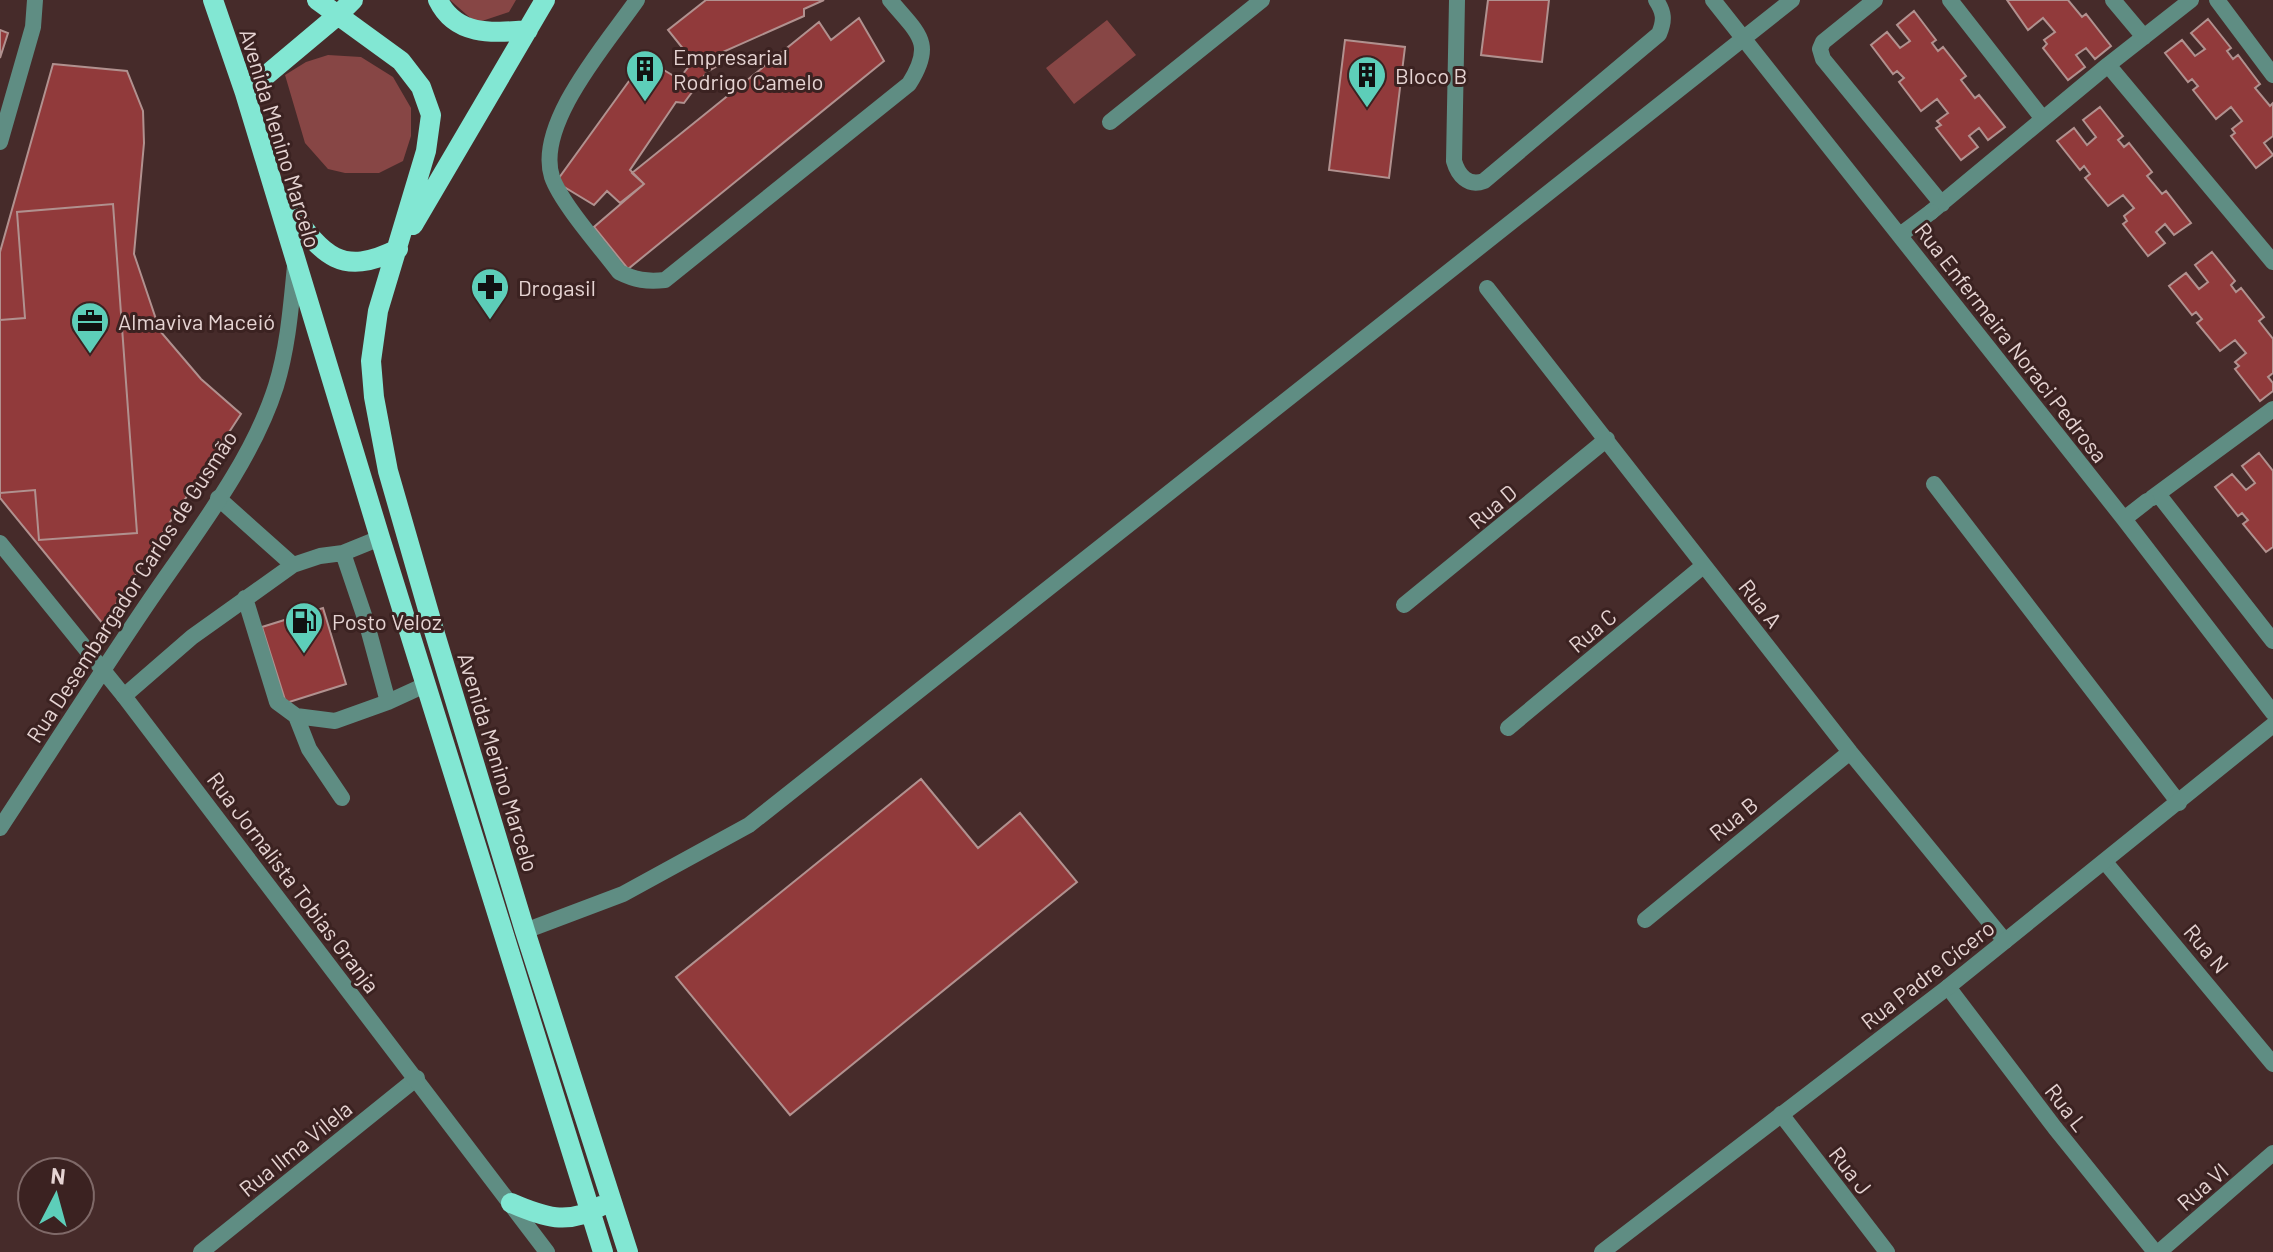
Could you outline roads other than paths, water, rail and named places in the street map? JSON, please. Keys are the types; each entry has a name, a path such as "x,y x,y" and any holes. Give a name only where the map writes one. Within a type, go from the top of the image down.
{"main road":[{"name":"Avenida Menino Marcelo","path":"213,0 245,93 425,685 603,1252"},
{"name":"Avenida Menino Marcelo","path":"317,0 401,61 421,87 431,115 426,151 378,311 371,361 374,397 388,471 435,634 525,931 628,1252"},
{"path":"245,93 353,0"},
{"path":"438,0 444,12 465,28 485,34 528,30"},
{"path":"275,192 325,252 341,260 359,263 376,260 398,249 545,0"},
{"path":"511,1203 558,1220 591,1212 613,1199"}],"street":[{"path":"0,142 33,27 35,0"},
{"path":"637,0 556,121 549,154 552,175 559,192 619,272 647,282 665,280 909,84 921,66 924,46 890,0"},
{"path":"1110,122 1262,0"},
{"path":"1457,0 1454,161 1457,173 1468,181 1478,183 1659,34 1664,23 1663,11 1656,0"},
{"name":"Rua Enfermeira Noraci Pedrosa","path":"1713,0 2124,519 2273,713"},
{"path":"525,931 623,894 749,825 1792,0"},
{"path":"1875,0 1823,42 1820,49 1823,59 1936,208"},
{"path":"1950,0 2043,119"},
{"path":"2113,0 2144,37"},
{"path":"1900,235 2191,0"},
{"path":"2217,0 2273,75"},
{"path":"2108,65 2273,262"},
{"name":"Rua Desembargador Carlos de Gusmão","path":"0,828 218,498 257,433 276,386 289,332 295,264"},
{"name":"Rua A","path":"1487,288 1850,752 2005,941"},
{"path":"2124,519 2270,416"},
{"name":"Rua D","path":"1404,605 1607,439"},
{"path":"1934,484 2179,803"},
{"path":"218,498 293,565"},
{"path":"2153,498 2273,641"},
{"path":"124,696 192,637 293,565 320,556 343,553 380,538"},
{"name":"Rua Jornalista Tobias Granja","path":"0,543 124,696 547,1252"},
{"path":"343,553 388,702"},
{"name":"Rua C","path":"1508,728 1703,566"},
{"path":"245,598 277,702 296,716 335,721 425,685"},
{"path":"296,716 309,749 342,798"},
{"name":"Rua Padre Cícero","path":"1612,1249 1781,1114 1948,987 2273,725"},
{"name":"Rua B","path":"1645,920 1850,752"},
{"name":"Rua N","path":"2105,862 2273,1064"},
{"name":"Rua L","path":"1948,987 2055,1128 2157,1252"},
{"name":"Rua Ilma Vilela","path":"201,1252 417,1078"},
{"name":"Rua J","path":"1781,1114 1887,1252"},
{"name":"Rua VI","path":"2157,1252 2273,1153"}],"place":[{"name":"Empresarial Rodrigo Camelo","path":"645,103"},
{"name":"Bloco B","path":"1367,109"},
{"name":"Drogasil","path":"490,321"},
{"name":"Almaviva Maceió","path":"90,355"},
{"name":"Posto Veloz","path":"304,655"}]}
